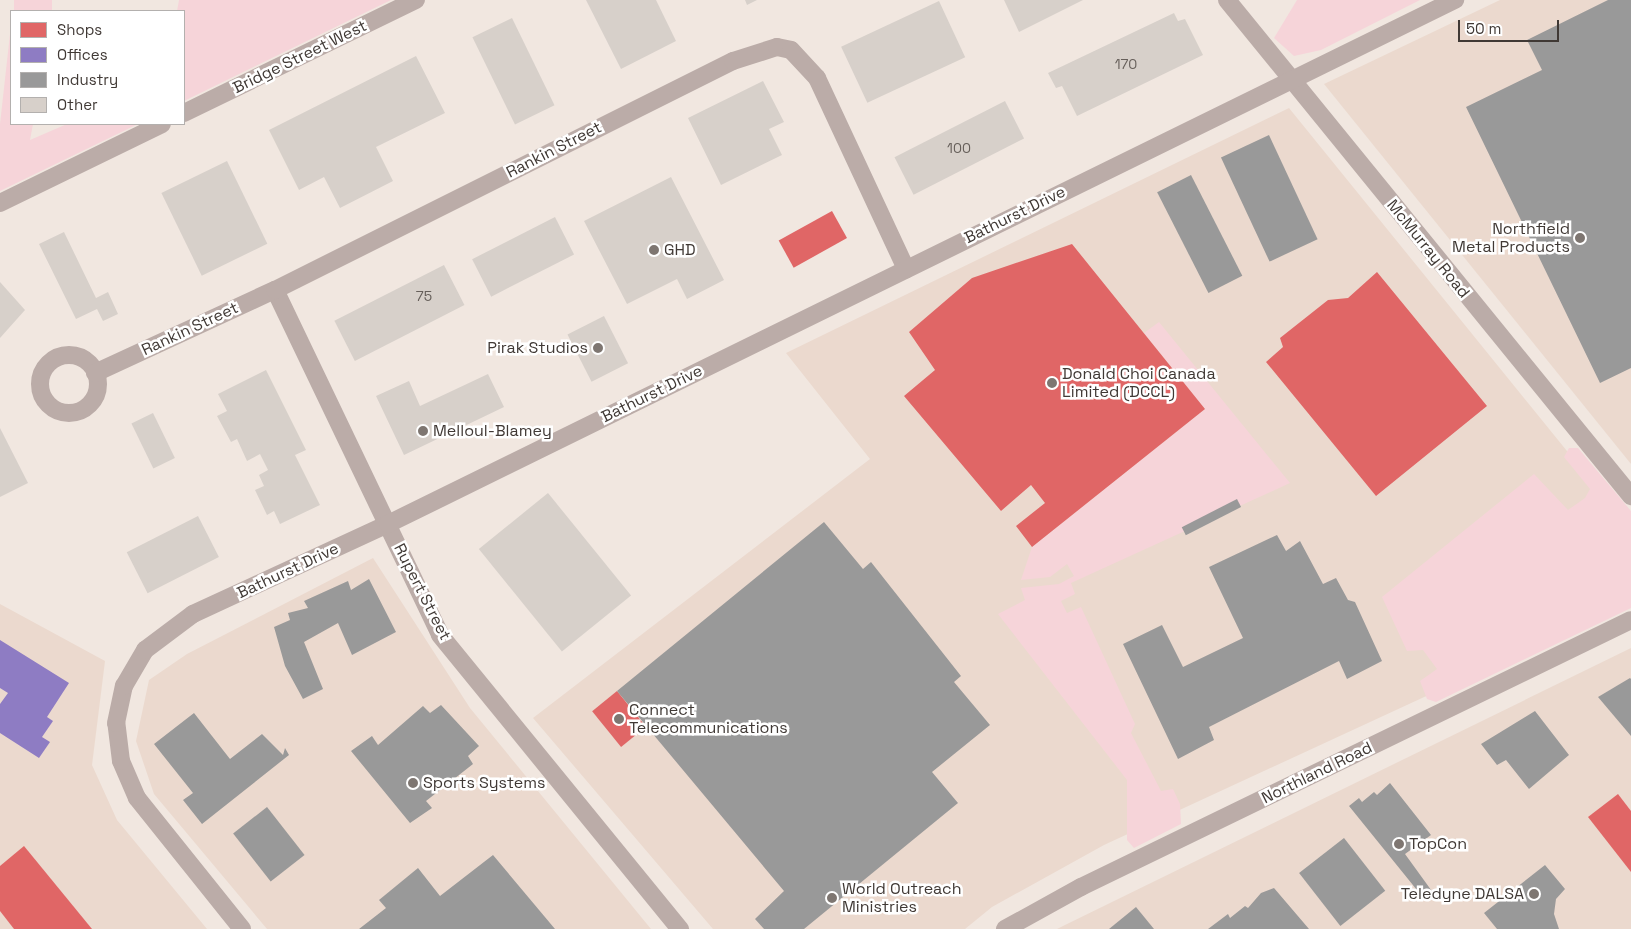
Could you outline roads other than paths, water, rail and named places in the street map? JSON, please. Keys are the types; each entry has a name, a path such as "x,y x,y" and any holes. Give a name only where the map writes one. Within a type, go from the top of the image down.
{"street":[{"name":"Bridge Street West","path":"185,113 416,0"},
{"name":"McMurray Road","path":"1227,0 1290,80 1631,496"},
{"name":"Bathurst Drive","path":"242,929 137,798 121,762 116,723 124,686 145,650 194,614 388,524 1456,0"},
{"name":"Rankin Street","path":"95,373 275,290 733,61 777,46 791,50 817,78 906,269"},
{"path":"0,203 160,125"},
{"name":"Rupert Street","path":"275,290 440,635 680,929"},
{"name":"Northland Road","path":"1005,929 1081,887 1631,620"}],"place":[{"name":"Northfield Metal Products","path":"1580,238"},
{"name":"GHD","path":"654,250"},
{"name":"Pirak Studios","path":"598,348"},
{"name":"Donald Choi Canada Limited (DCCL)","path":"1052,383"},
{"name":"Melloul-Blamey","path":"423,431"},
{"name":"Connect Telecommunications","path":"619,719"},
{"name":"Sports Systems","path":"413,783"},
{"name":"TopCon","path":"1399,844"},
{"name":"Teledyne DALSA","path":"1534,894"},
{"name":"World Outreach Ministries","path":"832,898"}]}
